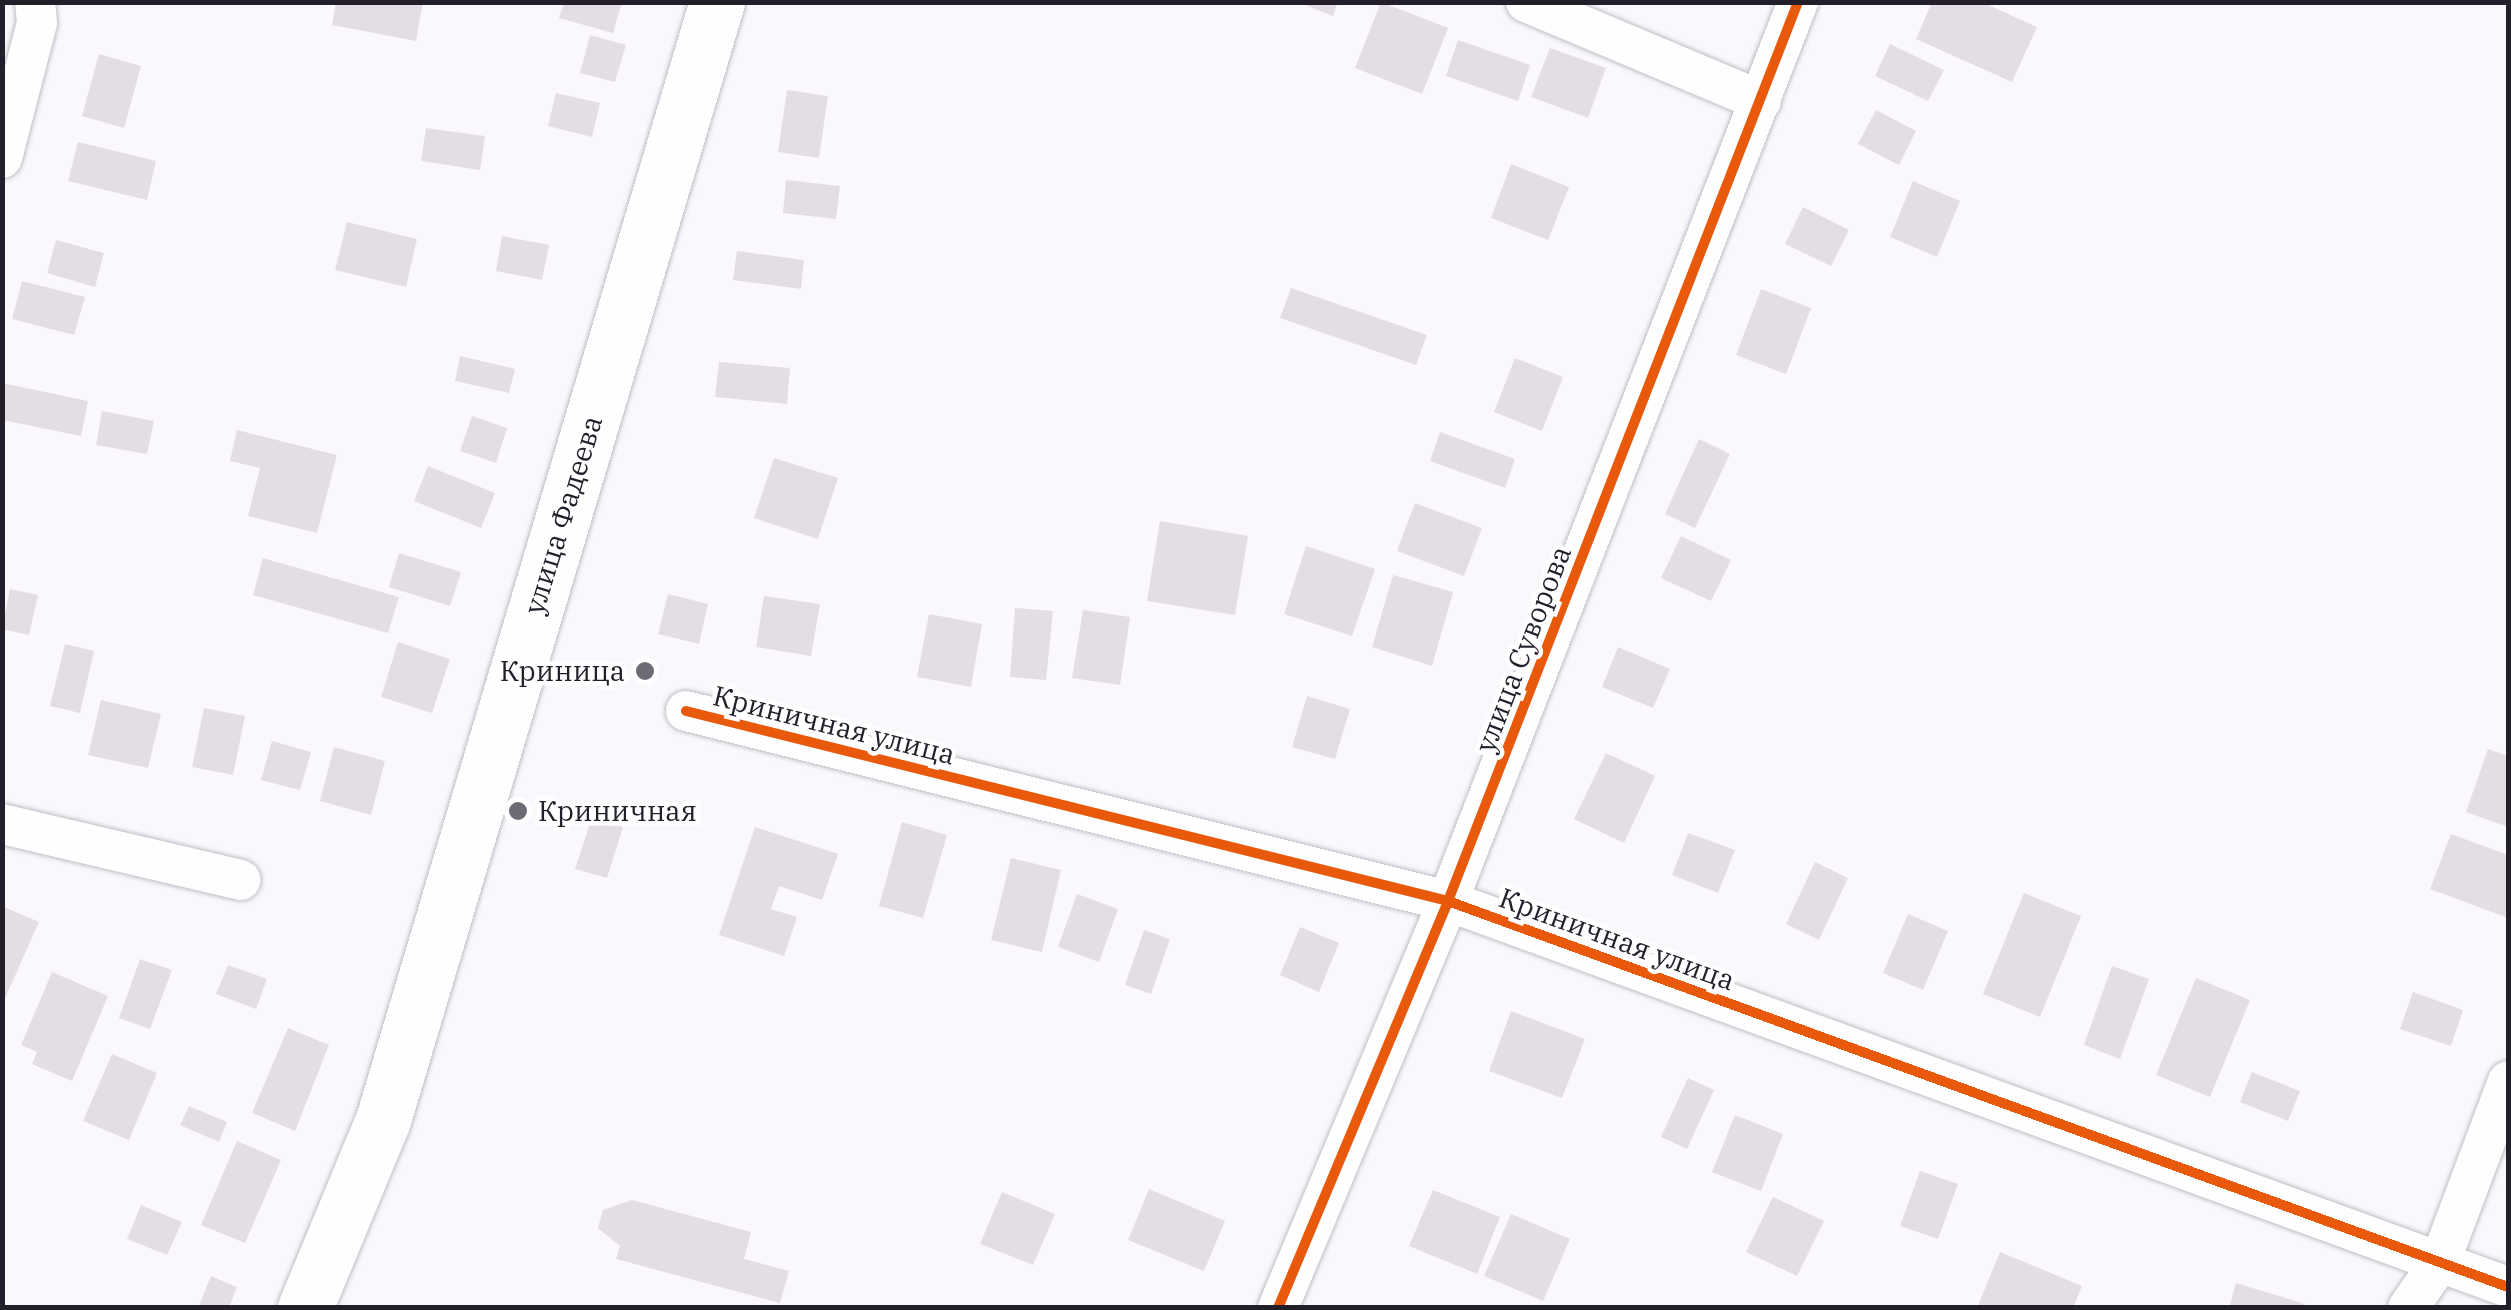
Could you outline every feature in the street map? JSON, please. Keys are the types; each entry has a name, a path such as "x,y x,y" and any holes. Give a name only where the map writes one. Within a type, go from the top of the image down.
{"main road":[{"name":"улица Фадеева","path":"304,1308 383,1120 717,2"}],"street":[{"path":"2,158 37,23 35,2"},
{"path":"1526,2 1761,101"},
{"name":"улица Суворова","path":"1278,1308 1448,901 1798,2"},
{"name":"Криничная улица","path":"686,711 1448,901 2508,1287"},
{"path":"2,824 241,880"},
{"path":"2408,1308 2440,1262 2508,1081"}],"building":[{"path":"336,2 423,2 416,41 332,25"},
{"path":"564,2 622,2 613,33 559,18"},
{"path":"1297,2 1338,2 1333,16"},
{"path":"1381,2 1448,28 1422,94 1355,68"},
{"path":"1932,2 1982,2 2037,27 2012,82 1916,39"},
{"path":"590,35 626,45 615,82 580,73"},
{"path":"1458,40 1530,65 1518,101 1446,76"},
{"path":"1890,44 1944,70 1928,101 1875,76"},
{"path":"1550,48 1606,68 1588,118 1531,97"},
{"path":"99,54 141,66 124,128 82,116"},
{"path":"787,90 828,96 819,158 778,152"},
{"path":"556,93 600,103 592,137 548,126"},
{"path":"1876,110 1916,131 1899,165 1858,144"},
{"path":"426,128 485,136 480,170 421,161"},
{"path":"78,142 156,161 147,200 68,181"},
{"path":"1511,164 1569,187 1548,240 1491,218"},
{"path":"786,180 840,186 836,219 783,213"},
{"path":"1913,181 1960,201 1937,257 1890,237"},
{"path":"1803,207 1849,230 1831,266 1785,244"},
{"path":"347,222 417,239 406,287 335,270"},
{"path":"502,236 549,245 542,280 496,271"},
{"path":"56,240 104,253 95,287 47,273"},
{"path":"737,251 804,260 801,289 733,280"},
{"path":"22,281 85,297 74,335 12,319"},
{"path":"1291,288 1427,335 1416,365 1280,318"},
{"path":"1761,289 1811,308 1786,374 1736,355"},
{"path":"460,356 515,369 509,393 455,381"},
{"path":"1515,358 1563,377 1542,431 1494,412"},
{"path":"719,362 790,368 787,404 715,397"},
{"path":"2,383 88,401 81,436 2,420"},
{"path":"102,411 154,421 147,454 96,445"},
{"path":"472,416 507,428 496,463 460,451"},
{"path":"237,430 337,455 317,533 248,516 260,468 230,461"},
{"path":"1440,432 1515,459 1505,488 1430,461"},
{"path":"1699,439 1730,454 1695,528 1665,514"},
{"path":"774,458 838,478 818,539 754,518"},
{"path":"428,466 495,493 481,528 414,501"},
{"path":"1415,503 1482,528 1464,576 1397,551"},
{"path":"1160,521 1248,536 1235,615 1147,601"},
{"path":"1681,536 1731,560 1711,601 1661,578"},
{"path":"1306,546 1375,569 1352,636 1284,614"},
{"path":"399,553 461,572 450,606 389,587"},
{"path":"263,558 399,597 388,633 253,595"},
{"path":"1393,575 1453,592 1432,666 1372,647"},
{"path":"10,589 38,595 29,635 2,629"},
{"path":"668,594 708,604 699,644 658,634"},
{"path":"764,596 820,604 811,656 756,647"},
{"path":"1015,608 1053,611 1046,680 1010,677"},
{"path":"1083,610 1130,617 1120,685 1072,678"},
{"path":"929,614 982,624 971,687 917,677"},
{"path":"398,642 450,659 432,713 381,697"},
{"path":"65,644 94,651 80,713 50,706"},
{"path":"1618,647 1670,669 1653,708 1602,687"},
{"path":"1307,696 1350,709 1335,759 1292,747"},
{"path":"101,700 161,714 148,768 88,755"},
{"path":"204,708 245,716 233,775 192,767"},
{"path":"272,741 311,752 300,790 261,780"},
{"path":"334,747 385,761 371,815 320,801"},
{"path":"2488,749 2508,756 2508,827 2466,812"},
{"path":"1606,753 1655,776 1624,843 1574,819"},
{"path":"592,817 623,827 607,878 575,869"},
{"path":"902,822 947,835 923,918 879,906"},
{"path":"755,827 838,854 822,900 779,886 771,909 797,917 784,956 719,935"},
{"path":"1688,833 1735,850 1718,893 1672,875"},
{"path":"2451,834 2508,855 2508,918 2430,889"},
{"path":"1011,858 1061,870 1042,952 991,940"},
{"path":"1815,862 1848,878 1819,940 1786,924"},
{"path":"2024,893 2081,916 2040,1017 1983,994"},
{"path":"1077,894 1118,909 1099,962 1058,947"},
{"path":"2,906 39,922 2,1005"},
{"path":"1908,914 1948,931 1923,990 1883,973"},
{"path":"1300,927 1339,943 1319,992 1280,975"},
{"path":"1144,930 1170,939 1151,994 1125,985"},
{"path":"140,959 172,970 150,1029 119,1018"},
{"path":"228,965 267,979 256,1009 216,994"},
{"path":"2112,966 2149,979 2120,1059 2084,1045"},
{"path":"52,972 108,996 72,1081 32,1064 37,1052 21,1045"},
{"path":"2196,978 2250,1000 2210,1097 2156,1075"},
{"path":"2413,992 2463,1010 2451,1046 2400,1029"},
{"path":"1511,1011 1585,1039 1562,1098 1489,1071"},
{"path":"288,1028 329,1045 295,1131 252,1113"},
{"path":"112,1054 157,1073 129,1140 83,1121"},
{"path":"2252,1072 2300,1091 2288,1121 2240,1102"},
{"path":"1688,1078 1714,1090 1687,1149 1661,1137"},
{"path":"189,1106 227,1122 219,1142 180,1125"},
{"path":"1735,1115 1783,1134 1761,1191 1712,1172"},
{"path":"237,1141 281,1160 245,1243 201,1225"},
{"path":"1920,1171 1958,1184 1938,1239 1900,1226"},
{"path":"1149,1189 1225,1221 1204,1271 1128,1240"},
{"path":"1433,1190 1500,1217 1477,1274 1409,1246"},
{"path":"1002,1192 1055,1214 1033,1265 980,1244"},
{"path":"1773,1197 1824,1221 1797,1276 1746,1252"},
{"path":"632,1200 751,1232 744,1259 789,1271 780,1303 616,1259 620,1246 598,1228 603,1210"},
{"path":"141,1205 182,1222 167,1255 127,1239"},
{"path":"1511,1214 1570,1239 1543,1301 1484,1276"},
{"path":"2000,1252 2082,1286 2073,1308 1977,1308"},
{"path":"211,1276 237,1287 229,1308 198,1308"},
{"path":"2236,1283 2305,1304 2304,1308 2229,1308"}],"cycle path":[{"path":"1278,1308 1448,901 1798,2"},
{"path":"686,711 1448,901 2508,1287"}],"place":[{"name":"Криница","path":"645,671"},
{"name":"Криничная","path":"518,811"}]}
